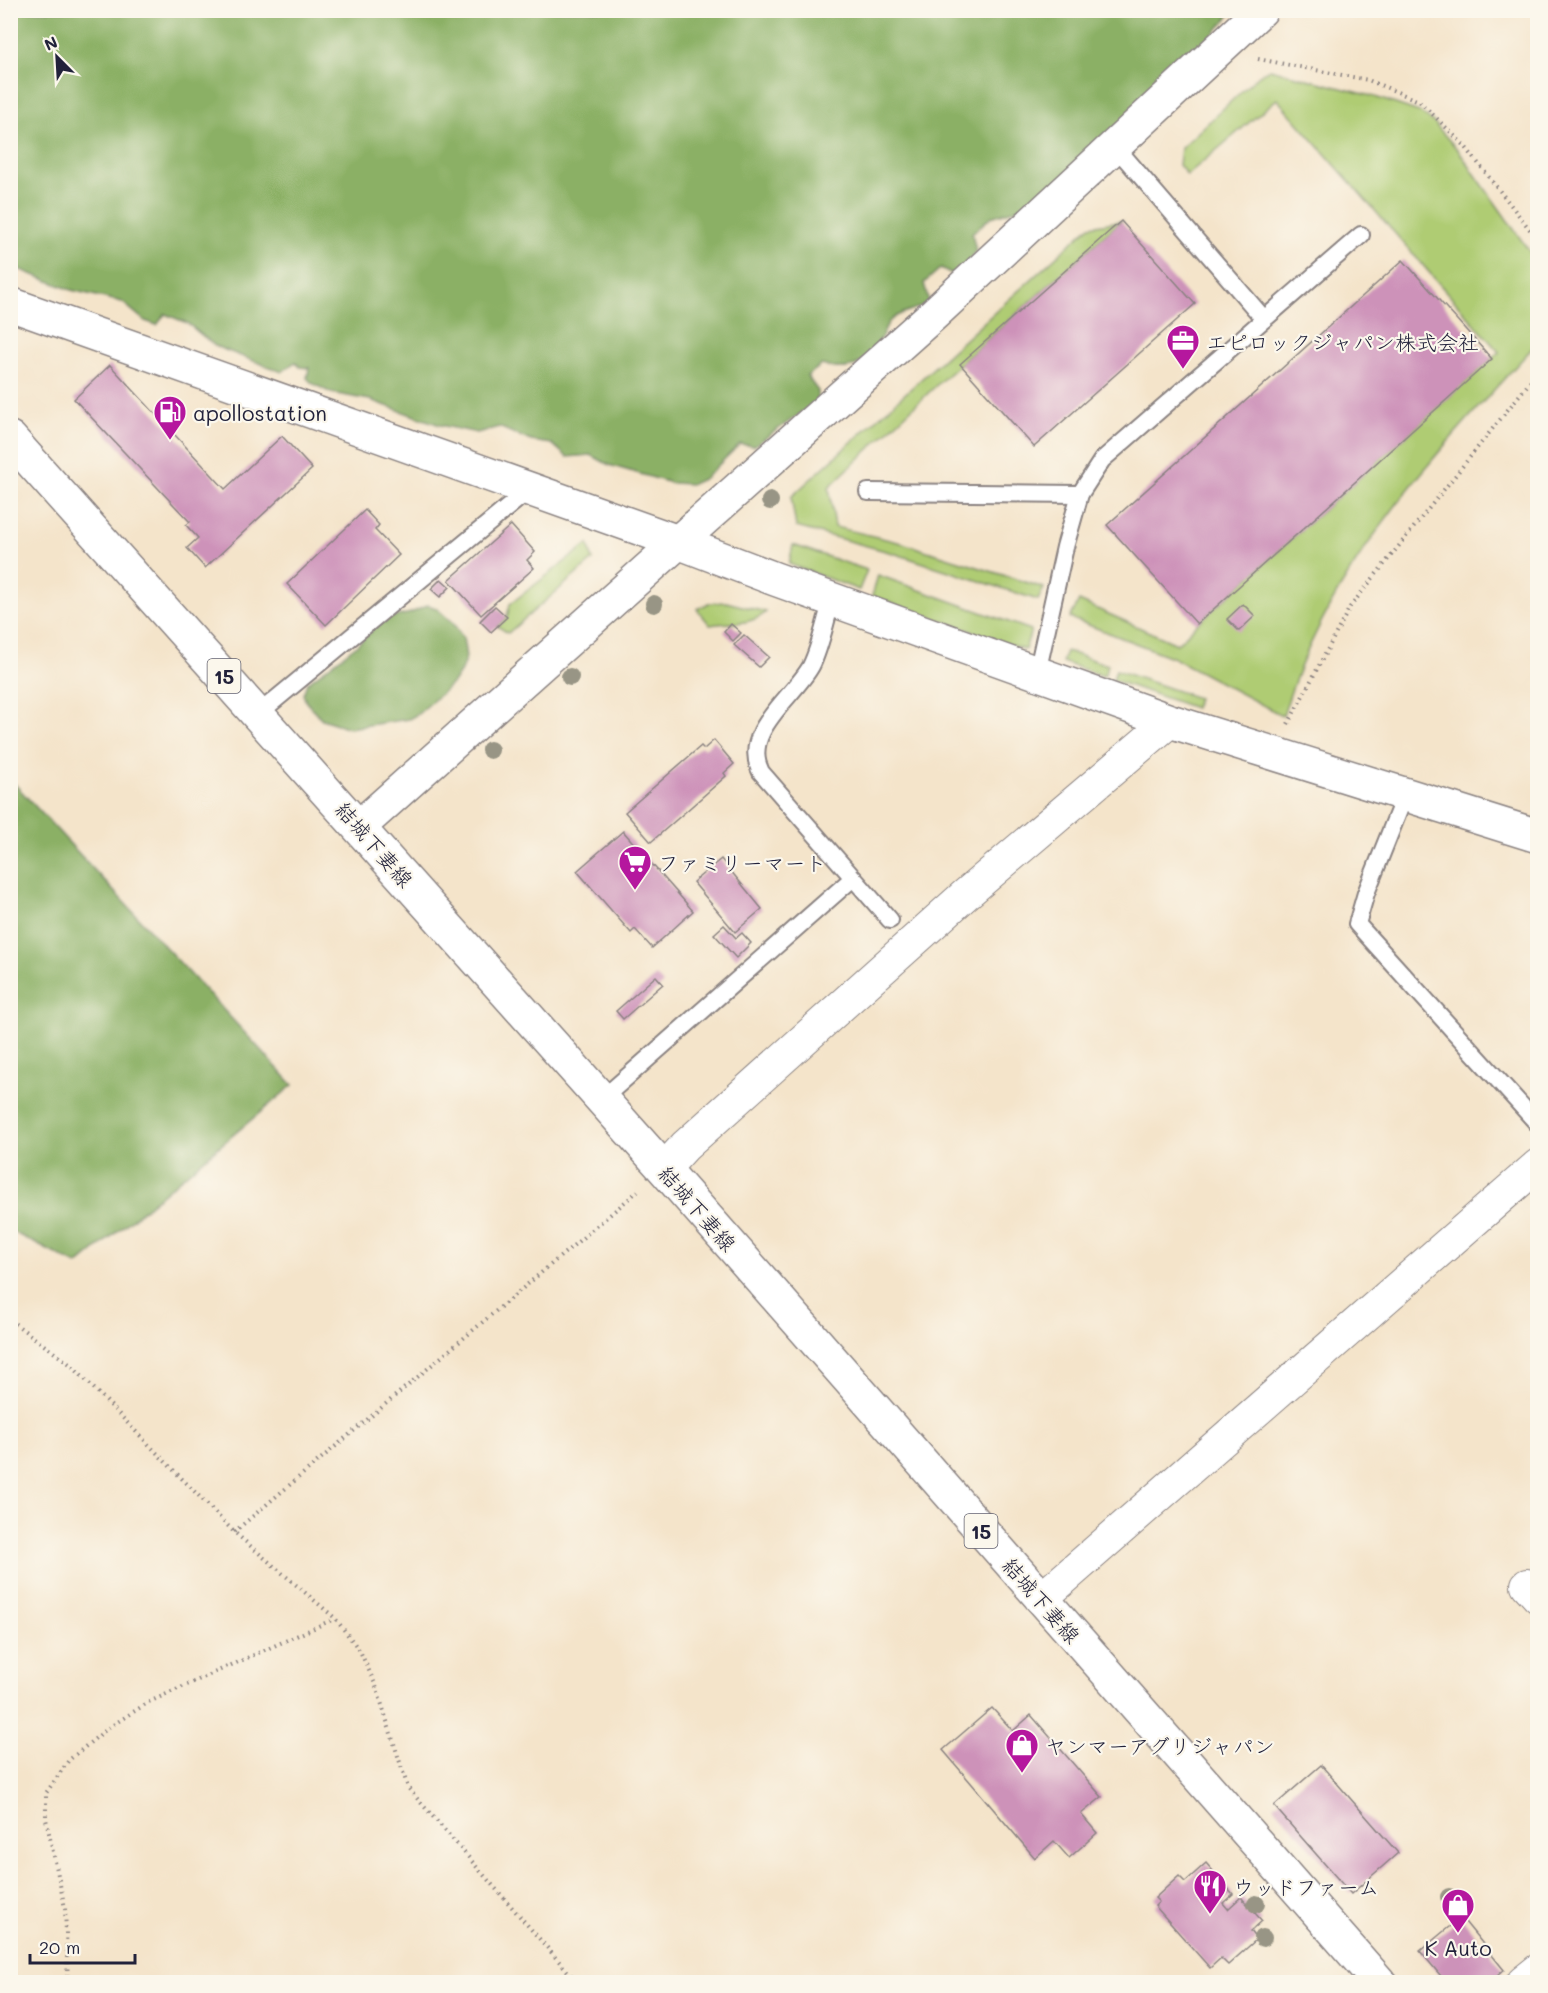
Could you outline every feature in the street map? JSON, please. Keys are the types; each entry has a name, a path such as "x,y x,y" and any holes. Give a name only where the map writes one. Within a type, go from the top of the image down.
{"street":[{"path":"360,826 934,314 1260,10"},
{"path":"10,304 678,542 832,600 1170,721 1538,837"},
{"name":"結城下妻線","path":"10,438 360,826 664,1169 1379,1983"},
{"path":"664,1169 685,1146 965,895 1170,721"},
{"path":"1041,1599 1538,1165"},
{"path":"1523,1983 1538,1970"}],"lane":[{"path":"1114,145 1264,319"},
{"path":"1037,673 1065,546 1080,494 1102,460 1361,235"},
{"path":"258,714 530,489"},
{"path":"868,492 1080,494"},
{"path":"832,600 811,665 764,727 757,751 757,764 761,772 890,920"},
{"path":"1405,795 1366,893 1357,924 1538,1124"},
{"path":"602,1100 853,878"}],"path":[{"path":"1221,46 1258,59 1368,80 1419,101 1464,145 1538,240"},
{"path":"1272,753 1350,607 1538,372"},
{"path":"234,1532 664,1169"},
{"path":"10,1320 71,1365 234,1532 334,1618 360,1651 376,1686 408,1788 577,1983"},
{"path":"68,1983 65,1908 46,1819 46,1793 69,1760 108,1728 149,1702 334,1618"}],"green space":[{"path":"1234,10 1201,49 1185,52 1147,99 1110,136 1094,143 1077,167 1039,202 991,217 972,233 976,251 967,264 952,274 941,268 924,283 929,302 891,320 877,345 865,359 850,367 833,368 822,365 807,376 818,391 818,401 754,446 740,444 705,478 692,484 671,483 609,465 591,455 567,457 552,444 531,441 499,427 477,433 440,425 370,400 331,393 312,383 307,378 309,368 300,367 295,362 282,372 215,346 187,323 165,314 157,325 145,321 122,302 71,290 11,266 10,11"},
{"path":"1270,69 1375,97 1419,112 1433,122 1458,150 1537,262 1537,343 1423,471 1356,562 1327,611 1302,662 1283,716 1174,658 1070,618 1079,601 1177,644 1499,352 1277,99 1187,175 1179,165 1181,148 1259,75"},
{"path":"1121,221 942,380 829,487 835,527 902,543 1044,588 1038,600 893,553 796,527 791,497 1090,226"},
{"path":"588,544 593,560 508,633 497,626 507,617 510,604"},
{"path":"793,545 867,570 859,590 789,564"},
{"path":"878,575 1031,630 1025,650 872,596"},
{"path":"726,602 766,612 746,622 710,625 697,609 709,603"},
{"path":"428,605 436,608 453,623 463,638 466,657 453,683 418,714 409,719 349,728 322,719 306,702 303,694 307,683 357,645 376,626 389,618 411,613"},
{"path":"1066,651 1108,665 1104,676 1062,662"},
{"path":"1116,670 1198,698 1195,708 1113,680"},
{"path":"11,780 293,1085 77,1265 11,1231"}],"building":[{"path":"1121,221 1195,304 1034,447 960,364"},
{"path":"1403,260 1492,359 1197,624 1107,525"},
{"path":"110,365 225,489 282,436 312,469 205,568 187,548 198,538 186,525 190,522 74,399"},
{"path":"365,510 379,525 375,530 399,555 326,625 287,584"},
{"path":"511,525 535,552 527,560 534,568 481,615 449,580"},
{"path":"441,579 450,587 440,597 431,589"},
{"path":"1243,604 1255,616 1239,631 1227,619"},
{"path":"495,606 507,617 491,632 480,621"},
{"path":"731,624 741,633 733,641 724,632"},
{"path":"744,635 769,657 759,667 734,645"},
{"path":"714,740 734,764 724,773 726,776 651,842 625,812 701,746 704,749"},
{"name":"ファミリーマート","path":"623,831 693,911 652,948 635,929 631,933 577,871"},
{"path":"721,859 762,909 735,932 693,882"},
{"path":"724,925 736,938 742,933 751,943 736,958 714,934"},
{"path":"656,976 663,984 623,1019 616,1011"},
{"name":"ヤンマーアグリジャパン","path":"992,1708 1013,1731 1031,1715 1102,1797 1081,1814 1097,1833 1069,1858 1054,1841 1035,1858 943,1750"},
{"path":"1321,1765 1398,1853 1351,1894 1274,1806"},
{"name":"ウッドファーム","path":"1206,1863 1233,1894 1223,1903 1228,1909 1241,1897 1262,1921 1251,1931 1257,1939 1228,1965 1221,1958 1210,1968 1155,1906 1159,1902 1155,1898 1179,1876 1185,1882"},
{"name":"K Auto","path":"1461,1917 1504,1970 1490,1982 1446,1982 1420,1951"}],"place":[{"name":"エピロックジャパン株式会社","path":"1183,370"},
{"name":"apollostation","path":"170,441"},
{"name":"ファミリーマート","path":"635,891"},
{"name":"ヤンマーアグリジャパン","path":"1022,1774"},
{"name":"ウッドファーム","path":"1210,1915"},
{"name":"K Auto","path":"1458,1934"}]}
